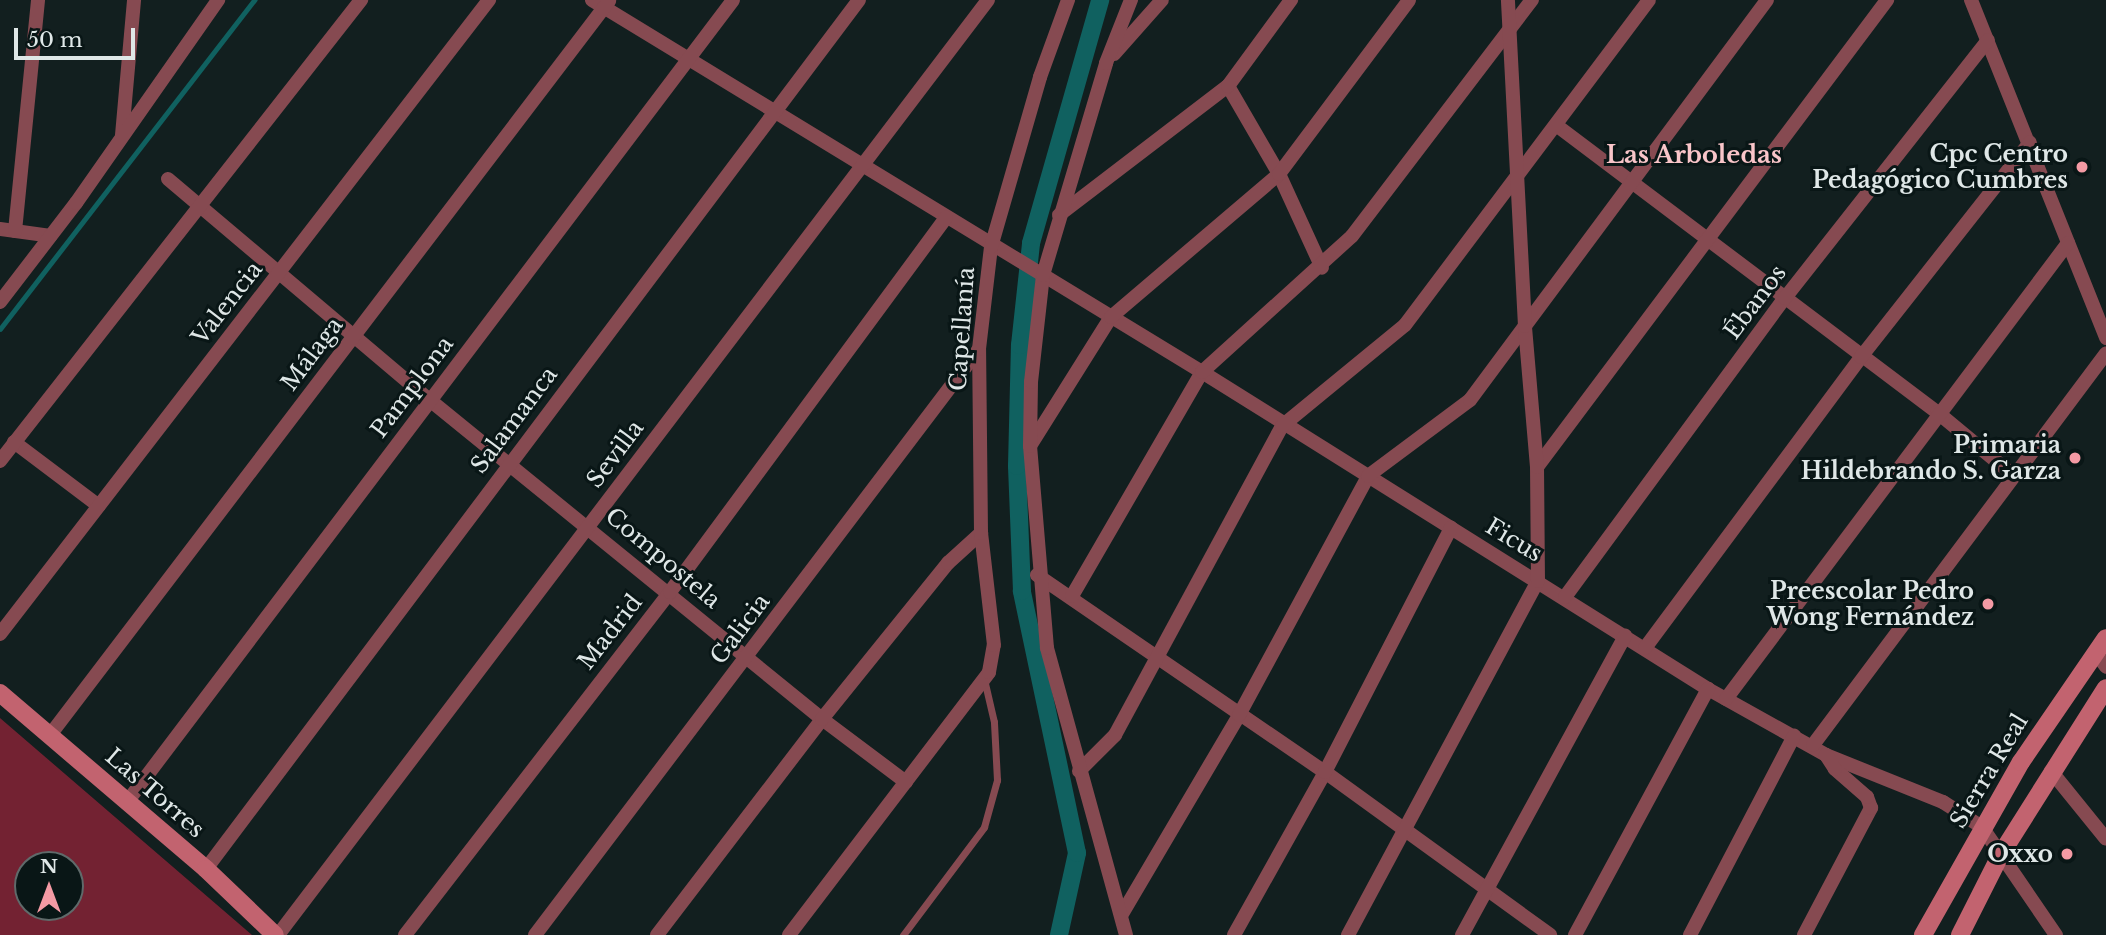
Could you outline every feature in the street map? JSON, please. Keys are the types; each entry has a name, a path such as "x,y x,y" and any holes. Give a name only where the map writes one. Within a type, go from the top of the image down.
{"street":[{"path":"38,0 8,230 51,236"},
{"path":"122,137 134,0"},
{"path":"0,302 51,236 218,0"},
{"path":"0,461 361,0"},
{"name":"Valencia","path":"0,634 489,0"},
{"name":"Pamplona","path":"127,802 733,0"},
{"name":"Salamanca","path":"206,869 859,0"},
{"name":"Sevilla","path":"276,935 988,0"},
{"name":"Capellanía","path":"986,675 993,645 981,533 979,349 998,250 1040,77 1068,0"},
{"path":"1126,935 1047,649 1037,575 1030,446 1031,382 1039,273 1107,63 1131,0"},
{"path":"1107,63 1162,0"},
{"path":"1059,215 1228,86 1291,0"},
{"path":"1030,446 1111,317 1279,174 1409,0"},
{"path":"1348,935 1538,581 1537,467 1525,326 1508,0"},
{"path":"1072,596 1202,372 1322,268 1384,200 1532,0"},
{"path":"1079,771 1115,735 1282,426 1405,325 1517,171 1556,125 1649,0"},
{"path":"1122,914 1239,715 1368,476 1470,400 1768,0"},
{"path":"1537,467 1887,0"},
{"path":"1971,0 2030,142 2106,338"},
{"name":"Ficus","path":"602,2 946,218 1202,372 1282,426 1564,597 1708,689 1813,745 1826,755 1922,789 1982,827 2056,935"},
{"name":"Málaga","path":"50,735 354,337 602,2"},
{"name":"Ébanos","path":"1564,597 1785,299 1988,40"},
{"path":"1228,86 1279,174 1322,268"},
{"path":"1556,125 1705,240 1937,412 2014,476"},
{"path":"1645,648 1861,357 2030,142"},
{"name":"Compostela","path":"167,179 430,401 589,526 822,719 906,782"},
{"name":"Madrid","path":"405,935 670,592 946,218"},
{"path":"1726,699 1937,412 2068,243"},
{"name":"Galicia","path":"535,935 979,349"},
{"path":"1813,745 2106,354"},
{"path":"14,442 99,506"},
{"path":"1234,935 1325,772 1451,528"},
{"path":"657,935 822,719 948,563 981,533"},
{"path":"1037,575 1072,596 1239,715 1325,772 1550,935"},
{"path":"1462,935 1625,636"},
{"name":"Sierra Real","path":"1923,935 1982,827 2103,653"},
{"path":"789,935 986,675"},
{"path":"1960,935 2001,854 2051,771 2106,688"},
{"path":"1575,935 1708,689"},
{"name":"Las Torres","path":"0,693 206,869 276,935"},
{"path":"1690,935 1794,736"},
{"path":"1804,935 1871,808 1867,797 1835,769 1826,755"},
{"path":"2051,771 2106,839"}],"lane":[{"path":"903,935 984,827 997,780 994,722 986,675"}],"shaded area":[{"path":"0,718 252,935 0,935"}],"waterway":[{"path":"0,329 254,0"},
{"path":"1059,935 1077,853 1022,591 1017,466 1020,345 1031,243 1100,0"}],"place":[{"name":"Cpc Centro Pedagógico Cumbres","path":"2082,167"},
{"name":"Primaria Hildebrando S. Garza","path":"2075,458"},
{"name":"Preescolar Pedro Wong Fernández","path":"1988,604"},
{"name":"Oxxo","path":"2067,854"}],"district":[{"name":"Las Arboledas","path":"1694,155"}]}
